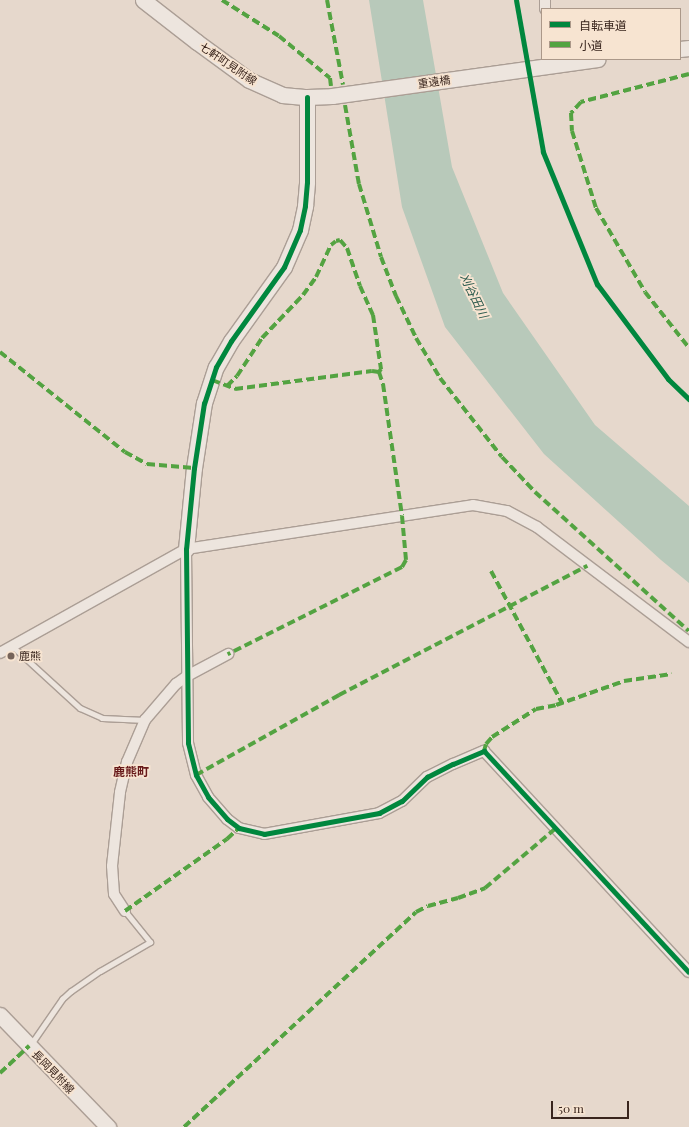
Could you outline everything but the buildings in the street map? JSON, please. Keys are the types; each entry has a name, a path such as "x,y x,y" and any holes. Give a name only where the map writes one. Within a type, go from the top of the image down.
{"main road":[{"name":"七軒町見附線","path":"143,0 249,80 282,95 306,97 350,93"},
{"path":"545,62 580,60"},
{"name":"重遠橋","path":"350,93 517,70 545,62"},
{"path":"186,549 194,468 204,403 216,367 231,341 284,267 300,230 305,206 307,182 306,97"},
{"name":"長岡見附線","path":"0,1016 108,1127"}],"street":[{"path":"0,653 186,549 473,505 492,507 507,511 537,527 689,642"},
{"path":"186,549 188,742 196,774 208,797 217,809 239,828 253,832 270,833 379,813 402,801 427,778 453,764 484,751 689,972"},
{"path":"125,911 114,894 112,883 112,866 120,792 127,762 145,720 176,684 187,676 228,654"}],"lane":[{"path":"12,646 80,708 102,718 145,720"},
{"path":"29,1046 62,999 71,991 100,971 150,942 125,911"}],"water":[{"name":"刈谷田川","path":"369,0 423,0 452,167 503,293 595,425 689,506 689,583 661,560 544,454 445,327 402,207"}],"marked path":[{"path":"222,0 279,36 330,78 331,86"},
{"path":"327,0 343,85"},
{"path":"689,74 581,102 571,113 572,131 596,208 645,292 689,348"},
{"path":"345,105 359,184 381,257 396,296 416,338 440,378 502,457 535,492 689,631"},
{"path":"227,386 237,376 262,338 303,295 316,277 331,245 340,240 347,248 360,286 373,315 381,369 379,372"},
{"path":"0,352 125,452 147,464 194,468"},
{"path":"212,380 235,389 372,371 379,372 383,384 402,516 406,560 402,567 228,654"},
{"path":"196,775 339,695 587,566"},
{"path":"491,571 562,703"},
{"path":"484,751 486,744 492,737 536,709 556,705 624,681 671,674"},
{"path":"125,911 227,839 239,828"},
{"path":"184,1127 416,912 428,906 458,898 485,888 556,828"},
{"path":"0,1073 29,1046"}],"cycle path":[{"path":"516,0 543,152 597,284 668,379 689,399"},
{"path":"307,97 307,182 305,206 300,230 284,267 231,341 216,367 204,403 194,468 186,549 188,743 196,775 208,797 227,819 239,828 264,834 379,813 402,801 427,777 484,751 689,972"}],"place":[{"name":"鹿熊","path":"11,656"}],"district":[{"name":"鹿熊町","path":"131,772"}]}
